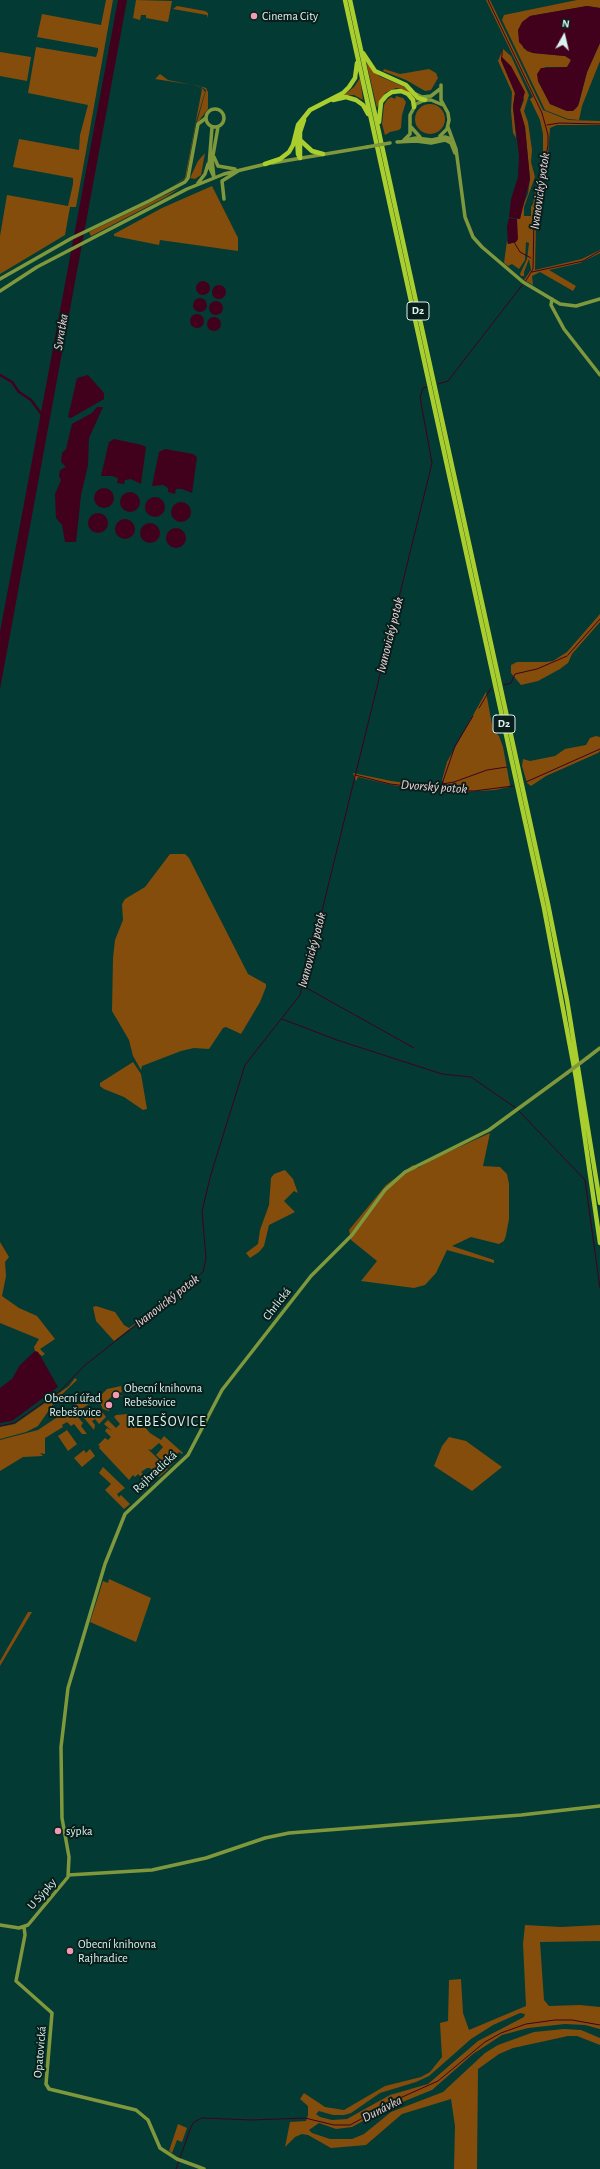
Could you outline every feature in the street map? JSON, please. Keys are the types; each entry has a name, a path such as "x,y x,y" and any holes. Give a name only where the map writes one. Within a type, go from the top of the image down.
{"highway":[{"name":"D2","path":"345,0 544,908 577,1085 600,1243"},
{"name":"D2","path":"350,0 548,904 568,1007 600,1203"},
{"path":"360,46 366,60 375,71 406,85 418,98 425,100"},
{"path":"265,164 280,159 289,152 293,145 298,125 314,106 343,93 350,86 357,71 356,51"},
{"path":"380,137 379,111 386,96 394,91 405,92 412,98 414,107"},
{"path":"300,158 301,126 308,115 317,108 338,98 349,98 360,102 365,108 372,123"},
{"path":"300,158 298,154 297,138 303,118"},
{"path":"300,140 312,152 324,154"}],"street":[{"path":"431,100 438,95 441,85 441,100 448,113 448,127 454,144 458,165 465,217 470,232 482,247 524,283 566,306 579,306 600,299"},
{"path":"413,92 421,96 428,96 435,94 440,89"},
{"path":"404,140 410,134 410,115 414,107 425,100 431,100 443,105"},
{"path":"0,279 87,230 149,201 185,182 190,169 198,124 206,118 208,112 213,110 220,111 225,120 218,127 212,156 205,174 197,184"},
{"path":"206,118 212,127 212,163 214,177"},
{"path":"410,123 414,131 423,139"},
{"path":"212,127 218,127"},
{"path":"437,138 448,127"},
{"path":"0,291 19,277 67,250 197,184 214,177 265,164 390,144 414,138 423,139 448,137 454,144"},
{"path":"397,142 416,141 430,144 448,140 452,144 458,165"},
{"path":"212,156 220,167 241,169"},
{"path":"224,199 222,181 241,169"},
{"path":"552,299 551,305 564,329 600,375"},
{"name":"Chrlická","path":"222,1390 311,1276 352,1235 385,1190 406,1172 483,1133 600,1048"},
{"name":"Rajhradická","path":"62,1823 62,1738 69,1683 105,1564 120,1523 125,1514 188,1454 222,1390"},
{"path":"68,1875 152,1870 206,1858 265,1838 288,1833 521,1815 600,1806"},
{"name":"U Sýpky","path":"24,1927 30,1923 60,1888 68,1875 69,1857 62,1823"},
{"path":"0,1925 24,1927"},
{"name":"Opatovická","path":"24,1927 25,1935 16,1981 52,2013 46,2084 49,2089 136,2110 143,2114 148,2120 160,2148 177,2159 204,2169"}],"shaded area":[{"path":"106,0 113,0 76,207 70,207 65,235 0,274 0,236 7,195 68,206 73,184 73,178 13,167 19,139 79,150 80,135 88,105 28,93 36,47 96,57 98,51 98,48 37,37 42,14 101,25"},
{"path":"136,0 172,1 168,22 146,18 146,15 141,15 140,20 133,18"},
{"path":"486,0 490,0 543,110 568,120 600,121 600,125 557,125 550,128 548,155 536,219 535,270 582,259 600,250 600,253 580,263 549,270 576,286 573,291 540,272 532,276 533,285 524,280 531,270 529,259 524,276 521,276 520,274 527,259 529,243 526,242 525,260 519,269 512,264 508,266 504,263 507,241 508,244 516,242 517,219 520,219 521,210 528,194 530,179 525,127 520,110 524,100 517,78 501,60 515,93 513,107 516,138 513,133 511,111 512,92 498,61 503,49 511,56 529,95 524,111 528,122 532,150 531,162 535,177 524,207 524,216 531,216 531,207 533,204 543,155 543,134 540,120 530,99 533,97"},
{"path":"577,0 600,0 600,8 587,6 530,16 523,48 533,53 565,56 570,58 571,62 567,67 545,67 538,81 550,104 567,111 575,109 579,103 587,72 600,43 600,61 582,106 579,120 568,119 545,110 502,20 504,15"},
{"path":"177,6 205,11 208,13 208,18 207,15 173,9"},
{"path":"0,52 31,57 27,81 0,76"},
{"path":"366,61 379,76 407,88 417,101 416,102 413,97 402,89 396,88 385,93 377,108"},
{"path":"384,69 400,74 429,69 436,73 438,78 431,90 425,91 406,80 383,71"},
{"path":"160,74 168,80 191,85 155,79"},
{"path":"360,78 363,100 354,95 344,95 354,87"},
{"path":"198,87 203,89 205,92 196,122 186,178 171,187 185,178 202,89"},
{"path":"201,87 206,88 208,92 208,109 198,122 187,176 197,122 206,90"},
{"path":"396,96 403,98 406,102 402,115 401,128 385,135 382,124 384,105 391,97 395,99"},
{"path":"430,104 441,108 445,119 441,130 430,134 419,130 415,119 419,108"},
{"path":"205,153 201,175 195,179 190,178 198,161"},
{"path":"212,186 238,238 238,251 160,240 159,245 114,236 114,234 162,208"},
{"path":"180,188 166,197 91,236 89,232"},
{"path":"600,614 600,622 572,654 568,663 560,669 538,681 521,685 511,673 511,665 517,662 553,661 567,652"},
{"path":"486,692 493,730 499,736 503,747 510,785 509,787 495,790 461,792 431,790 429,787 430,786 443,787 445,790 448,789 442,780 447,762"},
{"path":"596,736 600,737 600,751 598,753 546,776 531,786 527,783 522,766 523,759 530,761 555,756 565,749 586,745 590,738"},
{"path":"353,773 391,781 422,785 428,790 392,785 358,777 356,781"},
{"path":"170,854 185,854 189,858 248,974 266,984 266,987 260,1002 241,1034 226,1027 223,1028 209,1049 194,1048 181,1051 142,1066 141,1070 133,1056 129,1040 112,1011 113,958 115,940 123,920 122,904 125,899 145,887"},
{"path":"133,1062 141,1074 147,1109 143,1110 124,1097 100,1086 100,1083"},
{"path":"490,1133 483,1166 500,1167 507,1174 509,1184 509,1219 504,1241 499,1244 471,1237 452,1246 494,1260 494,1263 447,1250 436,1273 425,1285 414,1288 361,1281 377,1261 351,1240 349,1230 386,1185 413,1165 418,1168 433,1159"},
{"path":"285,1170 293,1179 298,1193 294,1191 284,1201 295,1212 269,1225 264,1246 259,1252 250,1258 246,1253 258,1244 260,1230 269,1205 271,1178 274,1174"},
{"path":"0,1242 9,1257 5,1262 6,1276 2,1296 19,1308 37,1316 55,1339 40,1349 45,1354 42,1356 35,1351 34,1347 39,1339 0,1323"},
{"path":"96,1306 115,1312 124,1325 129,1328 145,1317 114,1341 96,1321 93,1307"},
{"path":"75,1378 77,1380 56,1400 38,1426 26,1432 0,1439 0,1427 15,1424 69,1386"},
{"path":"121,1386 122,1392 119,1393 122,1396 119,1398 115,1393 105,1403 110,1408 109,1411 103,1409 99,1401 100,1395 102,1396 107,1389"},
{"path":"77,1404 89,1404 83,1408 90,1415 99,1408 106,1417 99,1424 95,1419 92,1421 95,1425 94,1430 79,1412 76,1415 83,1423 81,1426 87,1434 82,1434 74,1424 71,1426 67,1422 62,1425 63,1427 45,1438 45,1454 40,1453 43,1456 23,1457 0,1471 0,1440 38,1430"},
{"path":"128,1414 136,1420 138,1418 141,1421 144,1418 142,1414 147,1419 142,1424 150,1433 161,1440 164,1436 183,1453 182,1454 179,1452 175,1456 168,1450 176,1460 169,1467 156,1455 163,1447 159,1443 151,1450 148,1449 168,1469 159,1477 150,1468 147,1468 141,1472 143,1474 140,1476 138,1474 135,1477 133,1475 129,1480 99,1448 100,1446 98,1445 105,1438 108,1440 111,1437 105,1431 107,1428 112,1431 104,1424 108,1420 116,1428 120,1424 114,1417 116,1415"},
{"path":"67,1430 77,1444 68,1451 58,1436"},
{"path":"449,1437 466,1441 502,1467 472,1491 434,1466 442,1446"},
{"path":"90,1449 95,1456 82,1467 74,1458 84,1450 86,1453"},
{"path":"103,1467 125,1488 117,1494 119,1497 121,1495 130,1504 124,1509 105,1490 111,1484 99,1473"},
{"path":"109,1579 151,1598 136,1642 90,1622 103,1581 108,1583"},
{"path":"28,1612 32,1612 0,1666 0,1661"},
{"path":"525,1925 561,1927 600,1925 600,1941 540,1942 544,2000 549,2006 580,2005 600,2007 600,2029 585,2025 565,2024 528,2028 502,2035 473,2054 432,2090 385,2109 352,2127 336,2129 319,2123 309,2130 312,2133 330,2139 352,2139 364,2134 391,2112 443,2092 485,2053 498,2045 534,2032 564,2029 581,2030 600,2038 600,2045 577,2036 568,2036 513,2048 499,2054 478,2069 477,2169 454,2169 455,2126 451,2099 402,2114 366,2145 331,2148 308,2135 302,2134 295,2137 285,2147 290,2122 306,2121 308,2106 300,2099 304,2093 325,2107 344,2110 385,2086 421,2077 430,2072 442,2057 440,2023 448,2021 449,1980 461,1979 463,2013 469,2030 526,2006 523,1944","holes":["520,2013 525,2014 524,2017 478,2041 428,2084 390,2095 347,2119 332,2120 320,2117 316,2114 319,2111 333,2115 344,2115 351,2113 380,2093 416,2082 429,2076 471,2039 493,2025"]},
{"path":"178,2124 187,2128 182,2142 177,2140 172,2153 169,2151"}],"water":[{"name":"Svratka","path":"118,0 127,0 0,689 0,632"},
{"path":"587,6 600,8 600,43 587,72 578,106 573,111 567,111 550,104 538,81 537,74 541,68 567,67 571,60 565,56 533,53 527,51 519,42 518,30 522,22 530,16"},
{"path":"501,56 511,66 525,92 520,110 525,127 530,179 520,219 509,217 511,199 518,177 519,156 513,107 515,93 501,60"},
{"path":"509,218 517,219 518,239 516,242 508,244 507,227"},
{"path":"203,281 208,283 210,288 208,293 203,295 198,293 196,288 198,283"},
{"path":"219,285 224,287 226,292 224,297 219,299 214,297 212,292 214,287"},
{"path":"200,298 205,300 207,305 205,310 200,312 195,310 193,305 195,300"},
{"path":"216,301 221,303 223,308 221,313 216,315 211,313 209,308 211,303"},
{"path":"197,314 202,316 204,321 202,326 197,328 192,326 190,321 192,316"},
{"path":"214,317 219,319 221,324 219,329 214,331 209,329 207,324 209,319"},
{"path":"88,375 104,393 104,399 71,418 68,417 77,378"},
{"path":"97,407 103,407 89,438 88,465 81,495 76,542 65,542 62,525 56,518 55,494 61,480 59,476 60,470 66,467 61,462 62,453 66,449 72,424 92,413"},
{"path":"114,439 146,447 141,484 131,479 125,480 124,484 117,483 118,478 112,476 101,476 109,442"},
{"path":"165,449 193,454 197,457 192,493 182,489 176,489 175,494 168,492 168,488 163,485 152,486 159,452"},
{"path":"104,488 111,491 114,498 111,505 104,508 97,505 94,498 97,491"},
{"path":"130,492 137,495 140,502 137,509 130,512 123,509 120,502 123,495"},
{"path":"155,497 162,500 165,507 162,514 155,517 148,514 145,507 148,500"},
{"path":"181,502 188,505 191,512 188,519 181,522 174,519 171,512 174,505"},
{"path":"98,513 105,516 108,523 105,530 98,533 91,530 88,523 91,516"},
{"path":"125,519 132,522 135,529 132,536 125,539 118,536 115,529 118,522"},
{"path":"150,523 157,526 160,533 157,540 150,543 143,540 140,533 143,526"},
{"path":"176,528 183,531 186,538 183,545 176,548 169,545 166,538 169,531"},
{"path":"35,1351 38,1352 58,1387 12,1421 0,1423 0,1388 12,1379 20,1365"}],"waterway":[{"name":"Ivanovický potok","path":"488,0 542,113 548,135 548,145 534,220 533,269 525,282"},
{"path":"502,50 502,56"},
{"path":"547,125 559,123 600,124"},
{"path":"514,242 520,252 531,258"},
{"path":"532,272 583,261 600,251"},
{"name":"Ivanovický potok","path":"438,384 448,381 523,284"},
{"path":"0,375 12,382 19,392 31,400 42,415"},
{"name":"Ivanovický potok","path":"0,1426 14,1423 60,1391 84,1366 203,1272 206,1258 202,1211 211,1174 245,1065 300,995 318,927 432,463 420,397 423,388 427,387"},
{"path":"568,655 600,619"},
{"path":"504,685 511,683 515,674 537,669 567,656"},
{"path":"479,708 491,688"},
{"path":"473,716 455,746 442,784 454,782 487,770 507,767"},
{"name":"Dvorský potok","path":"526,782 600,749"},
{"name":"Dvorský potok","path":"355,775 390,784 440,790 474,791 513,786"},
{"path":"303,986 414,1048"},
{"path":"282,1019 337,1040 442,1074 471,1077 516,1108"},
{"path":"518,1110 585,1180 600,1288"},
{"name":"Dunávka","path":"176,2169 191,2127 194,2122 202,2118 252,2120 305,2118 334,2125 350,2125 400,2098 438,2081 485,2042 501,2033 526,2024 555,2020 572,2020 600,2025"}],"place":[{"name":"Cinema City","path":"254,16"},
{"name":"Obecní knihovna Rebešovice","path":"116,1395"},
{"name":"Obecní úřad Rebešovice","path":"109,1405"},
{"name":"sýpka","path":"58,1831"},
{"name":"Obecní knihovna Rajhradice","path":"70,1951"}],"district":[{"name":"REBEŠOVICE","path":"167,1422"}]}
